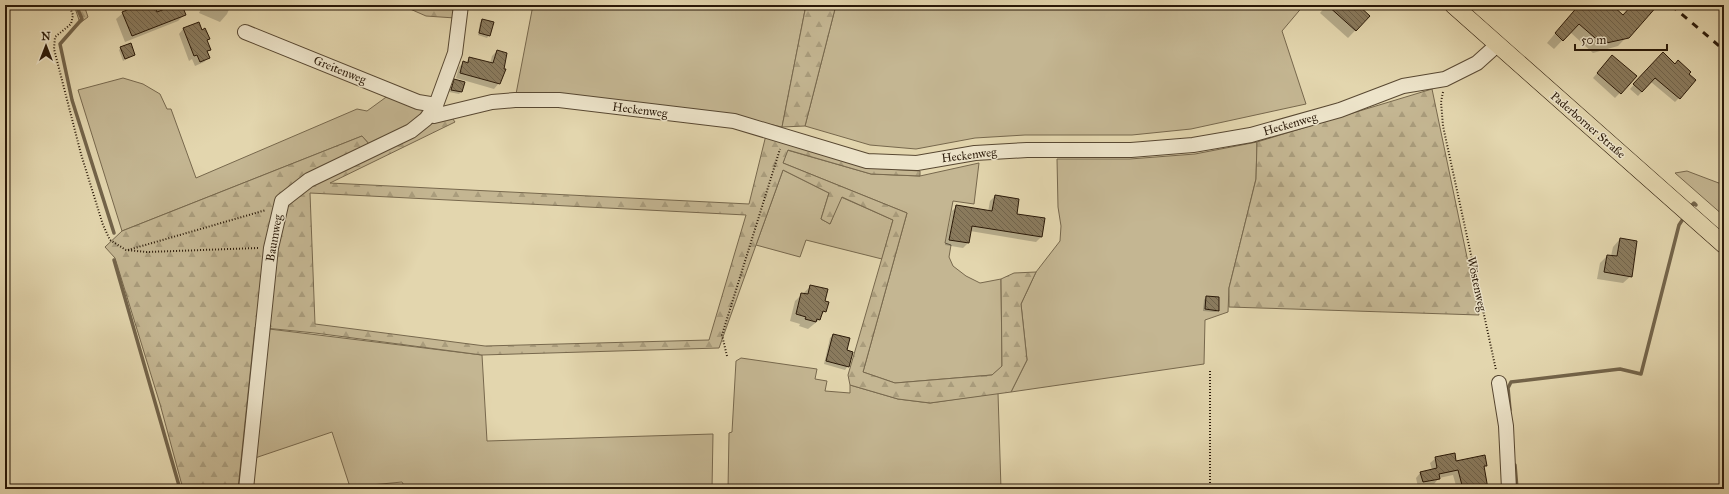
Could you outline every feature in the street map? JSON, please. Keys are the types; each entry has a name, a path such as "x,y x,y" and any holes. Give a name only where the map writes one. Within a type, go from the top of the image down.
{"main road":[{"name":"Paderborner Straße","path":"1453,5 1724,245"}],"street":[{"name":"Baumweg","path":"246,489 271,248 282,201 309,180 411,131 433,110 454,53 461,5"},
{"name":"Greitenweg","path":"245,32 418,102 433,110"},
{"name":"Heckenweg","path":"433,110 434,116 492,102 515,100 558,100 734,121 867,161 917,163 976,153 1020,150 1131,150 1193,145 1251,135 1340,110 1403,86 1444,79 1477,63 1498,45"},
{"path":"1499,383 1506,426 1509,489"}],"path":[{"path":"69,5 73,15 71,24 55,37 54,49 81,154 103,225 110,240 126,250 148,252 271,248"},
{"name":"Wöstenweg","path":"1444,79 1441,102 1443,126 1499,383"},
{"path":"727,356 722,335 784,136"},
{"path":"126,250 272,208 279,209"},
{"path":"1210,370 1210,489"}],"green space":[{"path":"74,5 84,5 88,17 80,23"},
{"path":"401,5 455,7 455,18 426,16"},
{"path":"533,5 806,5 782,127 736,117 516,94"},
{"path":"806,5 836,5 805,126 782,127"},
{"path":"836,5 1304,5 1282,31 1306,104 1191,129 1132,135 1025,135 975,138 916,149 870,145 805,126"},
{"path":"123,78 143,84 160,94 167,109 171,109 196,178 357,109 367,111 389,95 425,110 402,130 370,145 362,136 122,231 78,90"},
{"path":"1432,89 1479,315 1229,307 1229,288 1256,179 1257,142"},
{"path":"450,115 455,122 330,183 749,204 766,135 871,168 920,171 920,176 871,174 788,150 783,163 907,213 863,372 895,383 992,375 1002,366 1001,279 1014,273 1036,272 1021,304 1027,360 1011,392 930,403 898,399 850,385 848,375 893,220 842,197 830,224 821,219 829,193 783,170 719,348 482,355 315,333 255,327 238,489 183,489 160,404 115,258 105,247 122,231 362,136 376,152 425,124","holes":["310,193 746,215 709,340 485,346 315,324"]},
{"path":"1257,142 1256,179 1229,288 1228,312 1205,320 1204,364 1011,392 1027,360 1021,304 1036,272 1060,241 1061,226 1058,207 1057,159 1130,159 1195,154"},
{"path":"787,150 871,174 920,176 979,163 974,204 953,201 945,243 951,245 949,257 953,266 966,276 980,283 1001,279 1002,367 992,375 895,383 863,372 907,213 783,163"},
{"path":"783,170 829,193 821,219 830,224 841,197 893,220 882,259 806,240 800,257 756,245"},
{"path":"1687,171 1724,185 1724,216 1675,173"},
{"path":"269,329 482,355 487,441 713,434 712,489 406,489 402,482 350,487 332,432 255,458"},
{"path":"741,358 817,369 815,379 827,381 825,391 850,393 850,385 898,399 930,403 998,393 1001,489 728,489 729,433 732,432 736,361"}],"building":[{"path":"139,5 154,5 157,12 175,5 182,5 186,15 132,36 122,12"},
{"path":"1327,5 1358,5 1370,16 1356,31"},
{"path":"1579,5 1612,5 1623,15 1632,5 1658,5 1629,38 1602,44 1579,24 1563,41 1555,33"},
{"path":"482,19 494,22 490,36 479,33"},
{"path":"199,22 202,30 205,28 210,39 207,40 211,50 207,51 210,58 200,62 197,55 194,56 183,28"},
{"path":"131,43 135,55 125,59 120,47"},
{"path":"497,50 507,53 504,69 506,69 500,84 460,73 463,61 468,63 469,57 493,63"},
{"path":"1663,52 1675,64 1678,60 1691,72 1689,74 1696,80 1680,99 1655,78 1642,92 1633,84"},
{"path":"1612,55 1637,76 1621,94 1597,73"},
{"path":"454,79 465,82 462,92 451,90"},
{"path":"995,195 1019,199 1017,214 1045,218 1042,237 972,226 969,243 949,240 956,205 992,211"},
{"path":"1620,238 1637,241 1632,277 1604,272 1607,255 1617,256"},
{"path":"810,285 828,289 825,301 829,302 826,312 823,311 820,320 817,319 816,322 805,319 806,317 796,314 801,293 808,294"},
{"path":"1206,296 1219,297 1219,311 1205,309"},
{"path":"833,334 850,338 847,350 853,352 849,367 826,361"},
{"path":"1455,453 1456,461 1485,455 1487,466 1484,466 1488,489 1463,489 1458,470 1439,474 1440,479 1423,482 1420,472 1437,468 1435,457"}],"waterway":[{"path":"76,5 82,19 60,44 72,100 114,233"},
{"path":"1692,205 1694,203 1696,205"},
{"path":"1510,410 1508,388 1511,382 1620,369 1641,374 1679,225 1683,219"},
{"path":"114,260 180,489"},
{"path":"1515,465 1517,489"}],"railway":[{"path":"1671,5 1724,50"}]}
